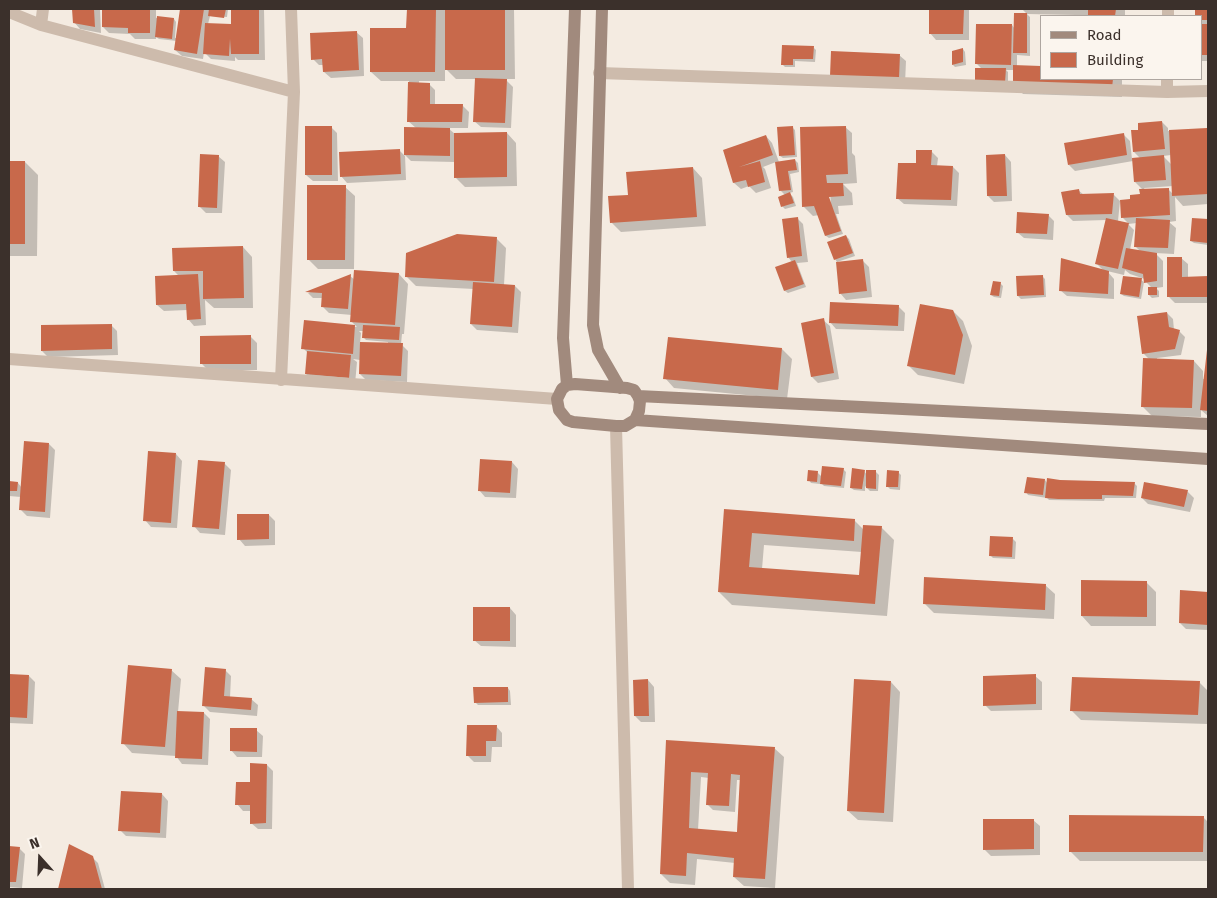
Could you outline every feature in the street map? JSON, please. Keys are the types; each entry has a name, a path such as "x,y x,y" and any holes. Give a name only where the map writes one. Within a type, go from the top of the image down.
{"main road":[{"path":"567,385 563,338 575,9"},
{"path":"602,9 593,325 598,350 620,388"},
{"path":"635,420 639,411 638,396 634,390 575,384 567,385 562,389 557,399 559,410 566,420 616,426 625,426 635,420 1208,459"},
{"path":"638,396 1208,424"}],"street":[{"path":"42,25 43,9"},
{"path":"281,380 294,92 291,9"},
{"path":"9,12 42,25 294,92"},
{"path":"600,73 1167,92 1208,91"},
{"path":"1167,80 1167,92"},
{"path":"9,359 557,399"},
{"path":"616,426 628,889"}],"building":[{"path":"72,9 94,9 95,27 73,23"},
{"path":"102,9 150,9 150,33 128,33 128,28 102,27"},
{"path":"180,9 204,9 197,54 174,50"},
{"path":"209,9 226,9 224,18 208,16"},
{"path":"231,9 259,9 259,54 231,54 230,39 229,56 203,54 205,23 231,24"},
{"path":"407,9 436,9 435,72 370,72 370,28 406,28"},
{"path":"445,9 505,9 505,70 445,70"},
{"path":"929,9 964,9 963,34 929,34"},
{"path":"1088,9 1116,9 1115,15 1088,15"},
{"path":"1195,9 1208,9 1208,20 1202,20 1202,15 1195,15"},
{"path":"1014,13 1027,13 1027,53 1013,53"},
{"path":"157,16 174,18 172,39 155,37"},
{"path":"976,24 1012,24 1011,65 975,64"},
{"path":"1202,24 1208,24 1208,55 1202,55"},
{"path":"357,31 359,70 323,72 322,59 311,60 310,33"},
{"path":"782,45 814,46 813,59 793,59 793,65 781,65"},
{"path":"963,48 963,62 952,65 952,51"},
{"path":"831,51 900,54 899,78 830,76"},
{"path":"1013,65 1040,66 1040,80 1113,80 1112,88 1013,84"},
{"path":"975,68 1006,68 1005,83 975,82"},
{"path":"475,78 507,79 505,123 473,122"},
{"path":"408,82 430,83 430,104 463,104 462,122 407,122"},
{"path":"1162,121 1165,149 1133,152 1131,130 1138,130 1138,123"},
{"path":"305,126 332,126 332,175 305,175"},
{"path":"793,126 795,155 779,156 777,127"},
{"path":"846,126 848,174 826,175 827,183 843,183 844,196 829,197 841,231 825,236 814,206 802,207 800,127"},
{"path":"404,127 450,128 450,156 404,155"},
{"path":"1207,128 1208,194 1172,196 1169,130"},
{"path":"507,132 507,177 454,178 454,133"},
{"path":"1124,133 1127,155 1068,165 1064,143"},
{"path":"766,135 773,155 739,167 760,161 765,182 748,187 746,180 733,183 723,150"},
{"path":"400,149 401,174 340,177 339,152"},
{"path":"916,150 932,150 931,165 953,166 951,200 896,199 898,163 916,163"},
{"path":"200,154 219,155 217,208 198,207"},
{"path":"1005,154 1007,196 987,196 986,155"},
{"path":"1164,155 1166,180 1134,182 1132,158"},
{"path":"795,159 797,170 788,171 791,190 779,191 775,162"},
{"path":"9,161 25,161 25,244 9,244"},
{"path":"693,167 697,217 610,223 608,196 628,195 626,172"},
{"path":"307,185 346,185 345,260 307,260"},
{"path":"1169,188 1170,215 1121,218 1120,200 1130,199 1130,195 1140,194 1139,189"},
{"path":"1079,189 1080,194 1114,193 1112,214 1066,215 1061,192"},
{"path":"790,192 794,203 781,207 778,197"},
{"path":"1017,212 1049,214 1047,234 1016,233"},
{"path":"798,217 802,256 787,258 782,219"},
{"path":"1106,218 1129,223 1118,269 1095,264"},
{"path":"1136,218 1170,220 1168,248 1134,247"},
{"path":"1192,218 1208,219 1208,243 1190,241"},
{"path":"457,234 497,237 494,282 405,277 406,253"},
{"path":"846,235 853,253 834,260 827,242"},
{"path":"243,246 244,298 203,299 203,271 173,271 172,248"},
{"path":"1126,248 1157,253 1157,281 1144,283 1143,274 1122,268"},
{"path":"1167,257 1182,257 1182,277 1208,276 1208,297 1167,297"},
{"path":"1061,258 1109,271 1108,294 1059,291"},
{"path":"863,259 867,291 839,294 836,262"},
{"path":"795,260 804,284 784,291 775,267"},
{"path":"354,270 399,273 395,325 350,322"},
{"path":"198,274 201,319 187,320 186,304 156,305 155,276"},
{"path":"351,274 348,309 321,307 322,293 305,292"},
{"path":"1043,275 1044,295 1017,296 1016,276"},
{"path":"1123,276 1142,278 1139,297 1120,294"},
{"path":"993,281 1001,282 999,296 990,295"},
{"path":"473,282 515,285 512,327 470,324"},
{"path":"1148,287 1157,287 1157,295 1148,295"},
{"path":"830,302 899,305 898,326 829,323"},
{"path":"920,304 953,310 963,335 955,375 907,366"},
{"path":"1167,312 1169,327 1180,330 1175,349 1142,354 1137,316"},
{"path":"824,318 834,373 811,377 801,323"},
{"path":"304,320 355,325 353,354 301,349"},
{"path":"112,324 112,349 41,351 41,325"},
{"path":"363,325 400,327 399,340 362,338"},
{"path":"251,335 251,364 200,364 200,336"},
{"path":"668,337 782,348 778,390 663,379"},
{"path":"360,342 403,343 401,376 359,374"},
{"path":"1208,350 1208,411 1200,410"},
{"path":"307,351 351,355 349,378 305,374"},
{"path":"1143,358 1194,360 1192,408 1141,407"},
{"path":"24,441 49,443 45,512 19,510"},
{"path":"148,451 176,453 171,523 143,521"},
{"path":"480,459 512,461 510,493 478,491"},
{"path":"198,460 225,462 219,529 192,527"},
{"path":"822,466 844,468 841,486 820,484"},
{"path":"852,468 865,470 862,489 850,488"},
{"path":"808,470 818,471 817,482 807,481"},
{"path":"866,470 876,470 876,489 866,488"},
{"path":"887,470 899,471 898,487 886,487"},
{"path":"1027,477 1045,479 1043,495 1024,493"},
{"path":"1047,478 1135,482 1133,496 1102,495 1102,499 1058,499 1045,498"},
{"path":"9,481 18,482 17,491 9,491"},
{"path":"1144,482 1188,490 1184,507 1141,498"},
{"path":"724,509 855,519 854,541 752,533 749,567 859,575 863,525 882,526 875,604 718,592"},
{"path":"237,514 269,514 269,539 237,540"},
{"path":"990,536 1013,537 1012,557 989,556"},
{"path":"924,577 1046,584 1045,610 923,604"},
{"path":"1081,580 1147,581 1147,617 1081,616"},
{"path":"1180,590 1208,592 1208,625 1179,623"},
{"path":"473,607 510,607 510,641 473,641"},
{"path":"128,665 172,669 165,747 121,744"},
{"path":"205,667 226,669 224,696 252,698 251,710 202,706"},
{"path":"9,674 29,675 27,718 9,717"},
{"path":"1036,674 1036,704 983,706 983,676"},
{"path":"1072,677 1200,681 1198,715 1070,711"},
{"path":"648,679 649,716 634,716 633,680"},
{"path":"854,679 891,681 884,813 847,811"},
{"path":"473,687 508,687 508,702 474,703"},
{"path":"177,711 204,712 202,759 175,758"},
{"path":"467,725 497,725 496,741 486,741 486,756 466,756"},
{"path":"230,728 257,728 257,752 230,751"},
{"path":"666,740 775,747 765,879 733,877 734,858 687,853 686,876 660,874","holes":["691,772 708,773 706,805 729,806 731,774 740,775 737,832 689,828"]},
{"path":"250,763 267,764 266,823 250,824 250,805 235,805 236,782 250,782"},
{"path":"121,791 162,793 160,833 118,831"},
{"path":"1069,815 1204,816 1203,852 1069,852"},
{"path":"983,819 1034,819 1034,849 983,850"},
{"path":"69,844 93,856 102,889 58,889"},
{"path":"9,846 20,847 16,882 9,882"}]}
